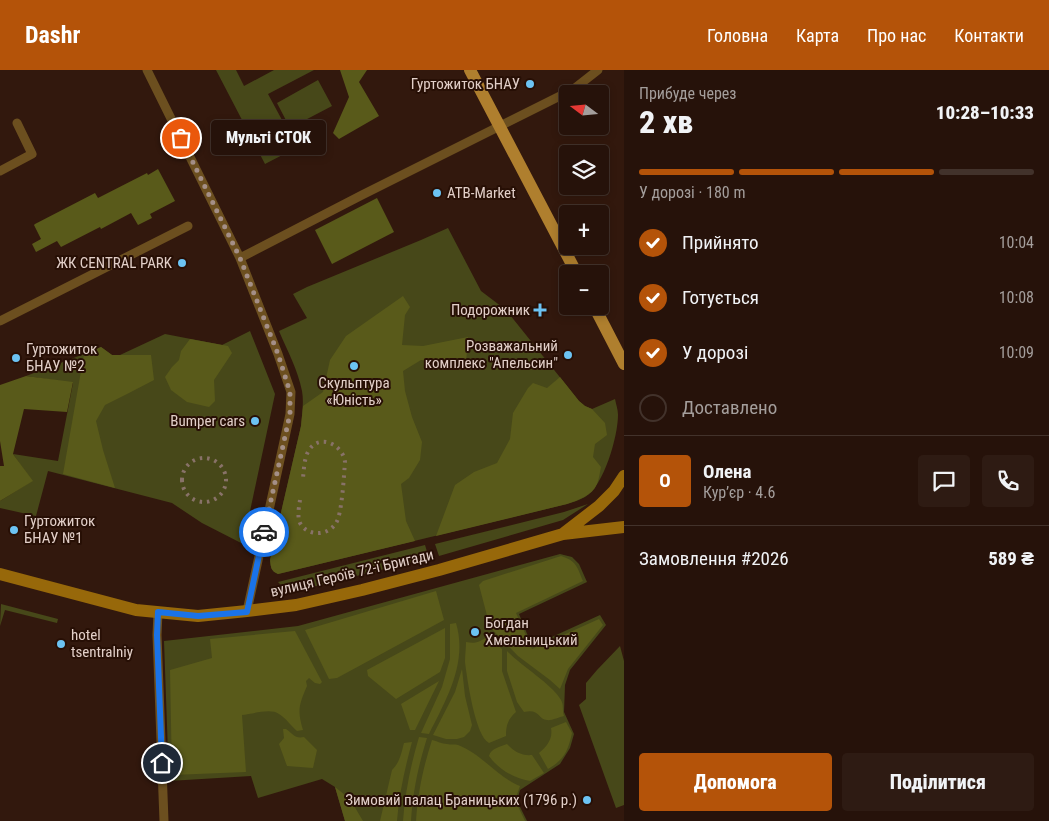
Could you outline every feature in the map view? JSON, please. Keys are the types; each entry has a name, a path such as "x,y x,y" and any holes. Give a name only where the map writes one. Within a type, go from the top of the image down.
{"main road":[{"path":"470,70 572,265"},
{"path":"599,315 624,364"},
{"name":"вулиця Героїв 72-ї Бригади","path":"562,534 598,506 614,491 624,476"},
{"name":"вулиця Героїв 72-ї Бригади","path":"0,574 136,610 198,616 296,605 439,570 562,534 624,527"}],"street":[{"path":"148,70 240,258 278,354 290,392 290,414 247,612"},
{"path":"240,258 575,88 598,70"},
{"path":"0,171 32,154 16,123"},
{"path":"0,322 188,226"},
{"path":"158,612 157,635 164,821"}],"shaded area":[{"path":"216,70 236,70 244,86 274,70 314,70 268,94 289,133 316,120 323,134 265,164"},
{"path":"340,70 367,70 359,82 379,116 339,139 333,133 349,97"},
{"path":"318,80 332,106 290,128 277,103"},
{"path":"158,169 175,201 150,214 152,218 138,225 131,213 61,247 57,241 36,252 32,244 41,239 35,224 95,193 98,198"},
{"path":"377,198 394,232 332,264 315,230"},
{"path":"448,228 481,291 506,310 579,401 592,409 615,399 618,413 616,435 604,472 592,491 583,498 567,504 278,574 272,569 270,560 301,426 303,408 302,391 298,375 279,331 307,318 293,294"},
{"path":"403,296 410,307 405,315 402,345 423,346 468,337 466,364 421,360 403,371 405,391 412,417 422,442 420,460 409,478 401,484 406,521 415,541 278,574 272,569 270,560 301,426 303,406 323,392 330,360 346,336"},
{"path":"250,331 275,394 243,544 202,523 172,503 48,471 36,516 0,508 0,501 32,481 13,454 58,461 73,383 26,376 101,347 112,355 120,355 165,334 222,345"},
{"path":"190,339 228,346 232,353 214,380 215,401 209,407 187,402 171,390 165,377 179,360 181,351"},
{"path":"101,347 112,355 151,355 154,380 105,405 96,421 115,488 63,474 84,354"},
{"path":"26,376 73,382 67,412 24,409 13,454 33,481 0,501 0,466 4,466 0,441 0,385"},
{"path":"560,377 579,401 592,409 605,423 607,435 595,444 593,457 601,467 598,482 592,492 567,504 436,536 455,485 474,472 497,463 510,439 513,413 528,388 533,383 547,388"},
{"path":"588,504 563,520 439,556 435,544 564,512"},
{"path":"425,545 429,558 300,590 288,589 278,582"},
{"path":"560,554 572,557 579,564 587,582 519,614 532,646 600,615 606,625 570,670 565,685 564,712 574,734 570,748 560,764 520,790 517,801 527,821 345,821 335,787 322,779 258,798 251,776 169,781 164,641 298,626"},
{"path":"561,556 573,562 578,568 583,581 516,613 532,649 599,619 603,625 568,669 560,689 518,656 490,627 479,585 483,581"},
{"path":"436,591 444,620 337,678 329,679 305,630"},
{"path":"1,604 58,619 57,623 5,610 0,626"},
{"path":"456,623 459,652 453,681 429,734 421,733 442,687 450,659 450,624"},
{"path":"445,628 445,658 440,672 396,699 368,676 367,670"},
{"path":"295,631 322,682 320,684 315,683 309,678 306,681 307,686 300,708 303,730 297,731 276,712 266,711 242,715 246,772 172,775 170,670 212,658 210,639"},
{"path":"488,636 502,649 502,671 516,712 508,722 506,736 489,743 484,738 476,719 465,662 466,642 478,642"},
{"path":"620,646 624,661 624,805 616,808 579,705 586,699 586,683"},
{"path":"507,651 557,694 562,702 564,716 547,720 533,711 524,712 517,702 507,671"},
{"path":"462,669 465,696 472,725 470,731 464,737 457,739 446,739 433,735 455,692"},
{"path":"439,681 415,730 410,730 401,704"},
{"path":"566,722 572,733 569,745 562,758 548,769 539,753 549,742 551,728"},
{"path":"283,729 286,729 296,737 304,737 317,750 313,768 287,766 279,744 284,738"},
{"path":"419,737 427,738 416,779 411,821 403,821 413,757"},
{"path":"432,740 443,744 458,745 467,749 504,777 520,786 515,800 525,821 416,821 421,780"},
{"path":"412,742 399,801 397,821 380,821 392,770 399,761 404,743"},
{"path":"507,744 518,753 532,755 544,773 530,781 518,778 502,769 489,756 494,749"},
{"path":"335,787 350,799 363,821 345,821"}],"railway":[{"path":"300,500 299,520 308,531 313,533 323,532 336,523 341,503 345,462 336,446 325,442 319,442 314,445 306,456 303,478"},
{"path":"204,458 216,462 222,468 226,480 222,492 216,498 204,502 192,498 186,492 182,480 186,468 192,462 204,458"}],"way so far":[{"path":"181,138 240,258 278,354 290,392 290,414 264,532"}],"place":[{"name":"Гуртожиток БНАУ","path":"530,84"},
{"name":"Мульті СТОК","path":"181,138"},
{"name":"ATB-Market","path":"437,193"},
{"name":"ЖК CENTRAL PARK","path":"182,263"},
{"name":"Подорожник","path":"540,310"},
{"name":"Розважальний комплекс \"Апельсин\"","path":"568,355"},
{"name":"Гуртожиток БНАУ №2","path":"16,358"},
{"name":"Скульптура «Юність»","path":"354,366"},
{"name":"Bumper cars","path":"255,421"},
{"name":"Гуртожиток БНАУ №1","path":"14,530"},
{"name":"Богдан Хмельницький","path":"475,632"},
{"name":"hotel tsentralniy","path":"61,644"},
{"name":"Зимовий палац Браницьких (1796 р.)","path":"587,800"}],"route":[{"path":"162,763 157,635 158,612 198,616 247,612 264,532"}]}
